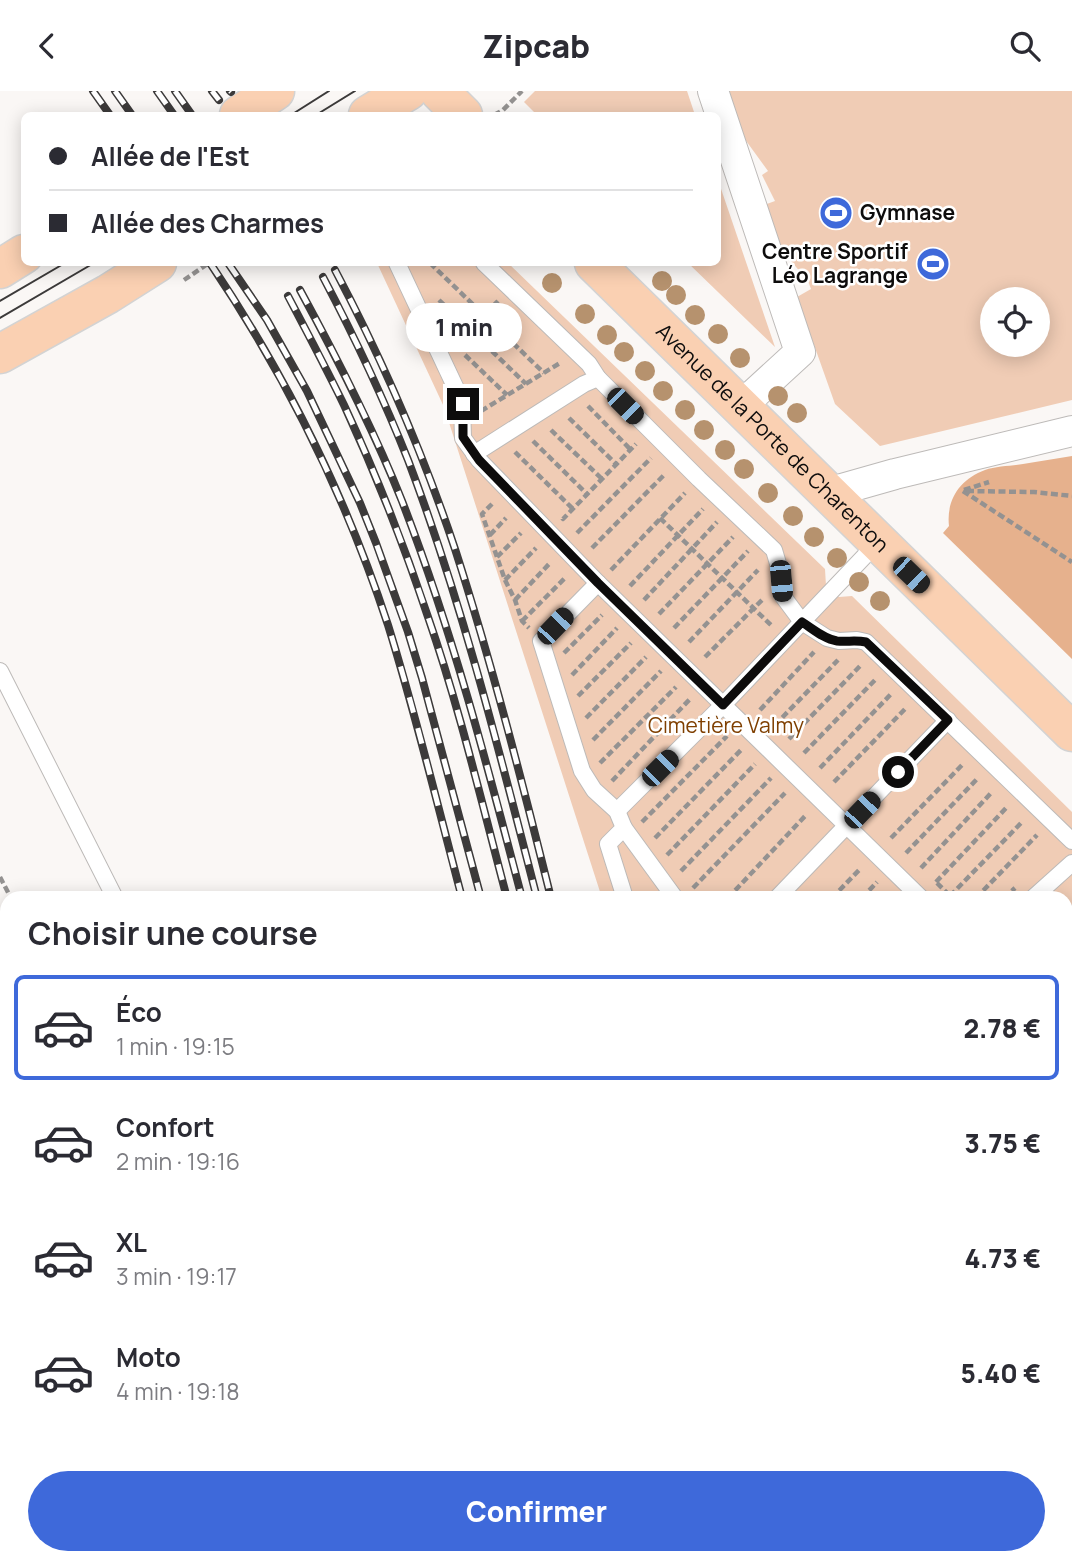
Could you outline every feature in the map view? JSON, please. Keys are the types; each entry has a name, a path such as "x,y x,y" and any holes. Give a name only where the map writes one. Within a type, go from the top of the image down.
{"main road":[{"path":"244,112 275,91"},
{"path":"439,91 460,112"},
{"path":"0,269 21,256"},
{"path":"0,354 152,266"},
{"name":"Avenue de la Porte de Charenton","path":"597,266 1072,732"}],"street":[{"path":"713,91 720,112"},
{"path":"721,115 800,352 740,407"},
{"path":"828,493 1072,431"}],"lane":[{"path":"398,266 463,404 463,437 474,453 598,583 914,891"},
{"path":"487,266 581,355 603,383 774,550 782,596 802,622 827,638 866,642 1072,841"},
{"path":"474,453 584,384 603,383"},
{"path":"617,811 723,705 878,542"},
{"path":"598,583 541,641 582,771 594,790 617,811 624,828 670,891"},
{"path":"0,671 111,891"},
{"path":"784,891 948,720"},
{"path":"623,891 608,844 624,828"},
{"path":"1041,891 1072,863"}],"path":[{"path":"499,112 523,91"},
{"path":"433,266 544,373"},
{"path":"442,357 511,288"},
{"path":"431,292 526,384"},
{"path":"454,345 507,395"},
{"path":"463,422 567,359 581,355"},
{"path":"508,456 587,406 603,383"},
{"path":"587,406 631,450"},
{"path":"568,417 616,464"},
{"path":"550,429 602,479"},
{"path":"532,441 587,494"},
{"path":"555,510 563,519 637,443 673,479"},
{"path":"514,452 573,509"},
{"path":"577,533 652,457"},
{"path":"592,548 666,472"},
{"path":"598,583 699,479"},
{"path":"680,485 757,559 769,546"},
{"path":"1072,496 1034,492 963,491 1072,562"},
{"path":"492,504 482,514 484,522 522,621 541,641"},
{"path":"629,586 704,508"},
{"path":"490,535 506,518"},
{"path":"660,519 785,639"},
{"path":"644,600 718,521"},
{"path":"497,558 521,533"},
{"path":"659,614 733,537"},
{"path":"505,580 536,548"},
{"path":"674,628 748,551"},
{"path":"515,600 551,562"},
{"path":"690,642 761,567"},
{"path":"522,621 565,577"},
{"path":"705,657 781,581"},
{"path":"565,653 603,614"},
{"path":"572,675 617,628"},
{"path":"760,710 827,638"},
{"path":"775,725 857,640"},
{"path":"578,696 632,642"},
{"path":"585,718 647,656"},
{"path":"789,739 862,664"},
{"path":"593,741 661,671"},
{"path":"804,753 877,678"},
{"path":"600,763 677,686"},
{"path":"820,768 892,693"},
{"path":"599,794 690,699"},
{"path":"834,782 907,708"},
{"path":"641,822 727,735"},
{"path":"654,839 742,750"},
{"path":"667,855 756,763"},
{"path":"891,838 964,763"},
{"path":"680,872 771,778"},
{"path":"906,853 978,778"},
{"path":"693,888 785,792"},
{"path":"921,868 993,792"},
{"path":"936,882 1008,806"},
{"path":"735,891 808,814"},
{"path":"955,891 1023,821"},
{"path":"983,891 1037,835"},
{"path":"839,891 862,867"},
{"path":"869,891 877,882"}],"green space":[{"path":"535,91 687,91 694,112 534,112 524,102"},
{"name":"Centre Sportif Léo Lagrange","path":"728,91 1072,91 1072,400 880,446 835,404 797,297 811,289 808,281 779,247 761,206 775,201 762,175 768,171 744,138"},
{"path":"721,189 775,347 691,266 721,266"},
{"name":"Cimetière Valmy","path":"378,266 511,266 825,569 826,586 839,597 852,596 1072,812 1072,891 600,891 444,407"}],"shaded area":[{"path":"1072,456 1072,659 943,533 949,526 952,499 962,485 976,474 994,468"}],"tram line":[{"path":"296,112 329,91"},
{"path":"321,112 355,91"},
{"path":"0,301 60,266"},
{"path":"0,318 89,266"}],"railway":[{"path":"93,91 108,112"},
{"path":"115,91 130,112"},
{"path":"157,91 172,112"},
{"path":"175,91 190,112"},
{"path":"212,91 219,100"},
{"path":"212,266 264,348 311,438 353,530 388,625 460,891"},
{"path":"230,266 267,320 307,391 376,543 422,678 479,891"},
{"path":"335,270 401,407 455,549 506,723 549,891"},
{"path":"323,277 389,413 446,568 535,891"},
{"path":"300,290 367,420 420,550 468,698 520,891"},
{"path":"288,296 356,431 409,563 440,652 505,891"}],"place":[{"name":"Gymnase","path":"836,213"},
{"name":"Centre Sportif Léo Lagrange","path":"933,264"}],"route":[{"path":"463,404 463,437 479,460 598,583 723,705 802,622 827,638 866,642 948,720 898,772"}]}
